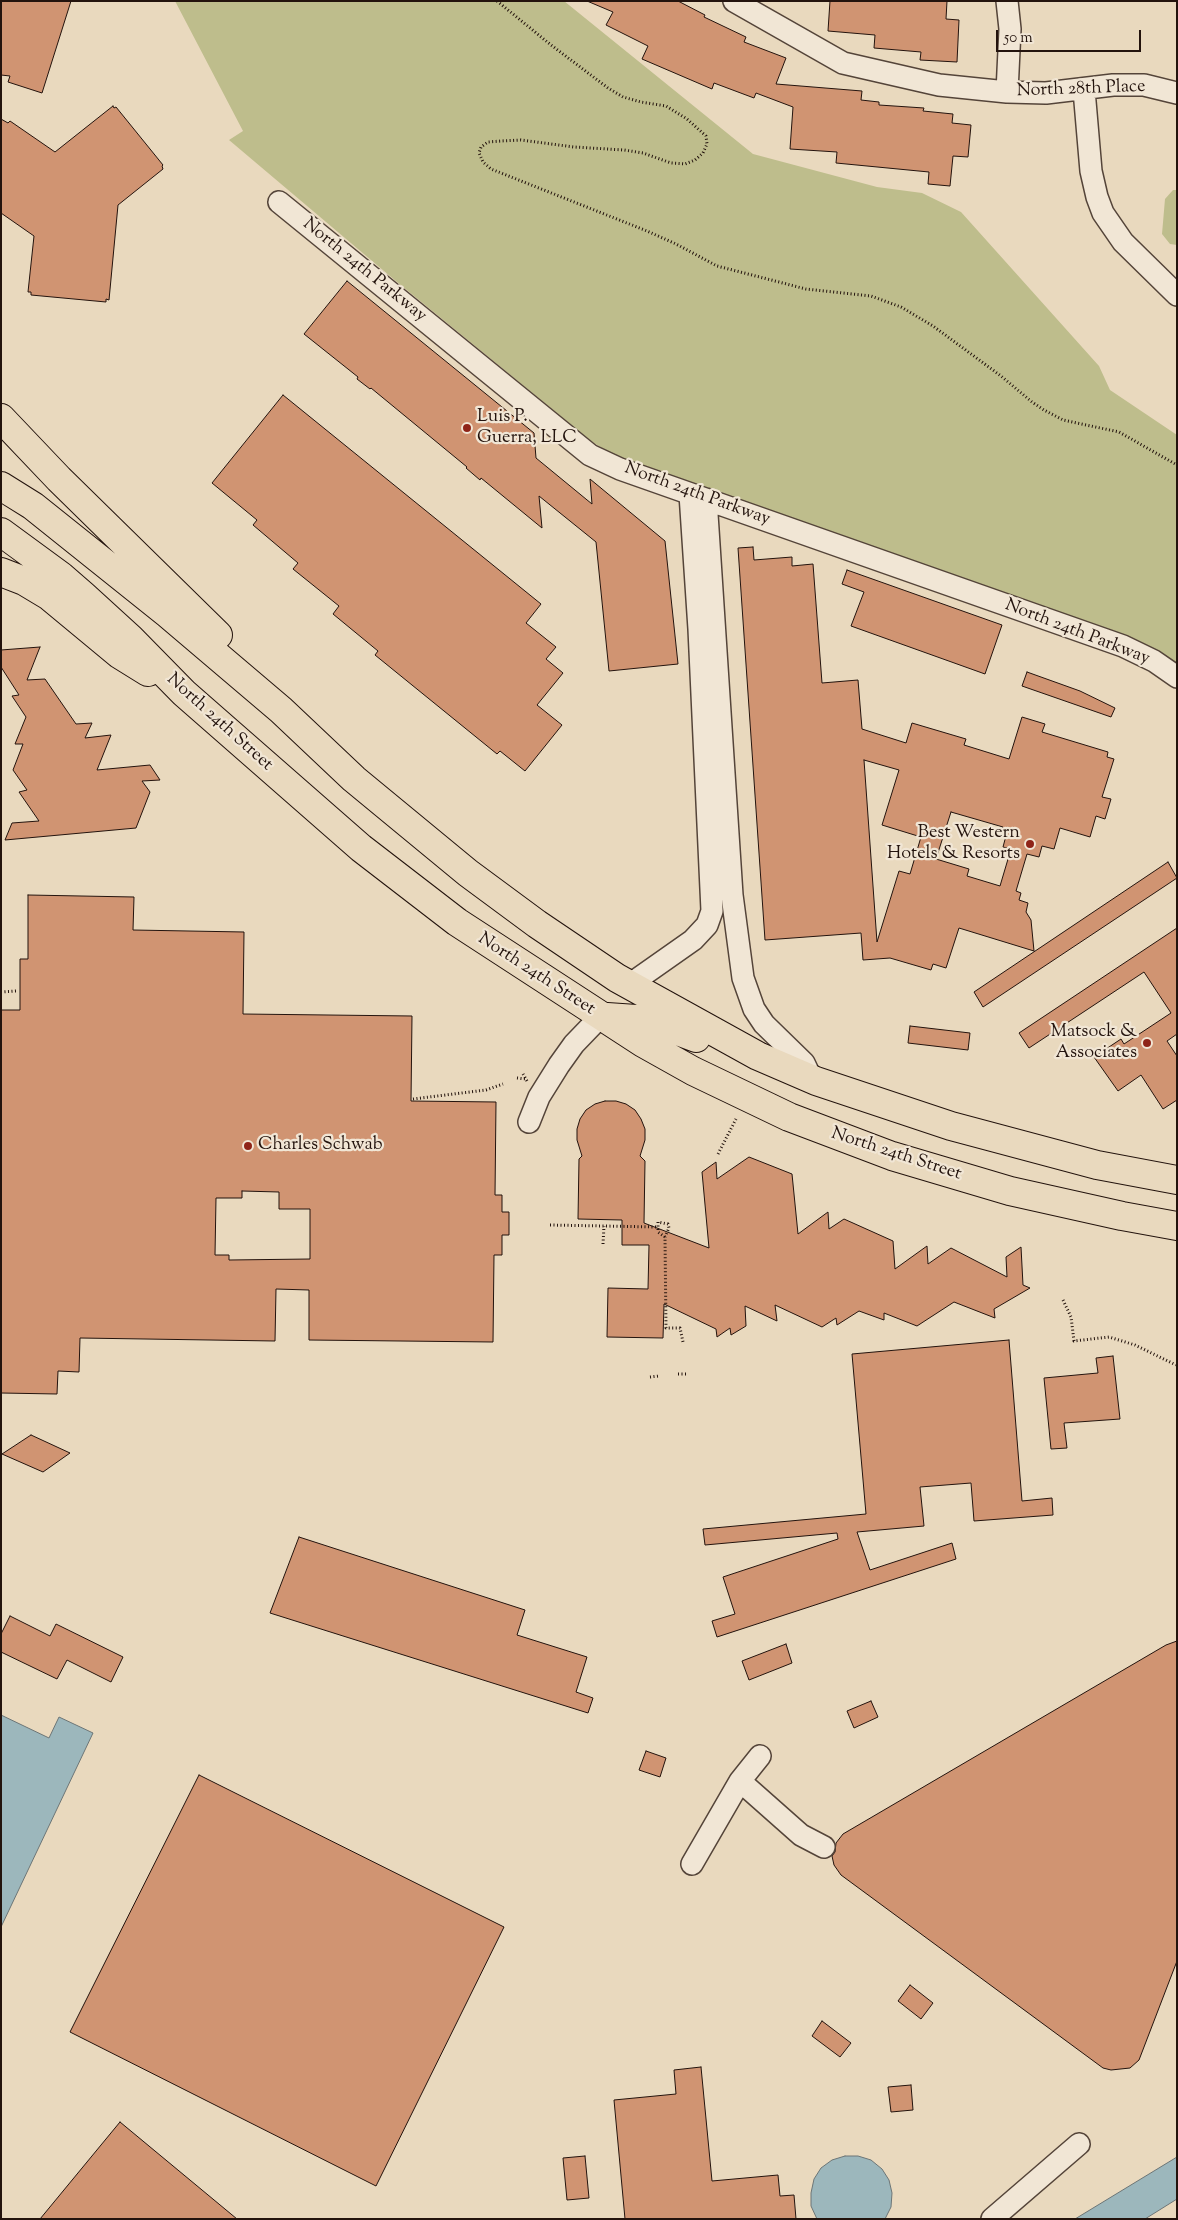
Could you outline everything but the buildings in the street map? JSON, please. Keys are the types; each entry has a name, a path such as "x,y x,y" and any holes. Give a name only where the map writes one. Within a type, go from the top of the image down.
{"main road":[{"path":"1,418 59,479 217,633 264,686 281,710"},
{"path":"1,486 33,506 88,549 281,710 354,779 468,873 577,951 629,985 717,1034 812,1080 951,1126 1097,1165 1177,1180"},
{"name":"North 24th Street","path":"1,532 61,576 130,638 184,693 361,848 416,892 457,922 600,1017 692,1072 789,1117 892,1156 1010,1191 1177,1226"},
{"path":"1,572 24,581 49,596 119,654 184,693"},
{"path":"577,951 594,984 600,1017 636,1020 664,1026 752,1062 782,1067"}],"street":[{"name":"North 28th Place","path":"734,1 843,63 939,85 1007,92 1046,93 1084,90 1113,85 1144,85 1177,93"},
{"path":"1007,1 1010,29 1007,92"},
{"path":"1084,90 1091,171 1103,213 1123,242 1177,294"},
{"name":"North 24th Parkway","path":"279,202 590,455 620,469 1122,646 1154,661 1177,677"},
{"path":"629,985 693,940 708,925 712,911 699,629 698,496"},
{"path":"698,496 732,895 742,971 754,1010 764,1024 804,1063 812,1080"},
{"path":"529,1122 539,1097 559,1065 574,1044 600,1017"},
{"path":"692,1864 740,1781 760,1756"},
{"path":"740,1781 801,1835 824,1847"},
{"path":"992,2219 1079,2144"}],"path":[{"path":"497,1 608,88 623,97 666,106 688,119 706,136 707,144 703,153 695,160 685,164 671,163 651,155 624,150 574,147 521,140 488,142 478,152 483,162 491,170 661,238 717,266 806,289 871,296 901,307 933,326 1044,410 1064,420 1119,432 1177,465"},
{"path":"1,992 16,992"},
{"path":"517,1078 526,1080"},
{"path":"413,1099 438,1098 486,1090 503,1084"},
{"path":"718,1154 736,1120"},
{"path":"664,1236 658,1232 658,1222 668,1224 669,1228 664,1236 666,1328 680,1328 683,1342"},
{"path":"550,1225 657,1227"},
{"path":"603,1244 604,1226"},
{"path":"1063,1300 1071,1317 1074,1341 1109,1337 1135,1345 1176,1365"},
{"path":"678,1374 686,1374"},
{"path":"650,1377 659,1376"}],"shaded area":[{"path":"175,1 564,1 753,154 877,187 922,193 961,212 1099,366 1110,390 1177,435 1177,664 1048,608 621,460 591,441 397,282 229,140 243,131"},
{"path":"1173,190 1177,190 1177,245 1170,244 1162,234 1165,199"}],"water":[{"path":"1,1715 49,1738 59,1717 93,1733 1,1927"},
{"path":"845,2156 858,2156 871,2160 882,2169 889,2180 892,2193 891,2207 885,2219 817,2219 811,2206 814,2179 821,2168 832,2160"},
{"path":"1177,2157 1177,2199 1145,2219 1075,2219"}],"place":[{"name":"Luis P. Guerra, LLC","path":"467,428"},
{"name":"Best Western Hotels & Resorts","path":"1030,844"},
{"name":"Matsock & Associates","path":"1147,1043"},
{"name":"Charles Schwab","path":"248,1146"}]}
